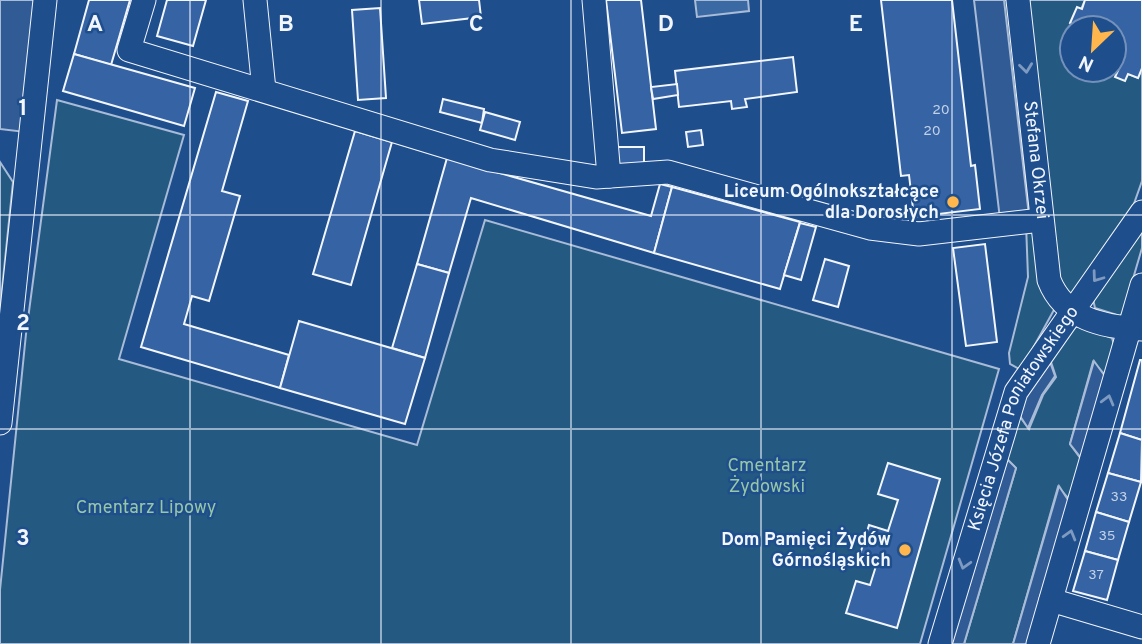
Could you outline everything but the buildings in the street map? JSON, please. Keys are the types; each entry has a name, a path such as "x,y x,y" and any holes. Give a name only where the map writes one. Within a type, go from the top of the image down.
{"street":[{"path":"0,423 45,0"},
{"path":"144,0 129,50 490,160 596,177 668,172 870,228 919,234 1041,220"},
{"path":"255,0 264,90"},
{"path":"594,0 609,176"},
{"name":"Stefana Okrzei","path":"1018,0 1049,280 1059,302 1073,311"},
{"name":"Księcia Józefa Poniatowskiego","path":"940,644 1009,410 1025,377 1142,212"},
{"path":"1038,644 1135,328 1142,285"},
{"path":"1073,311 1110,326 1135,328"},
{"path":"1051,600 1142,627"}],"green space":[{"path":"992,0 1085,0 1079,14 1058,14 1058,84 1128,84 1128,74 1138,78 1142,68 1142,181 1125,229 1073,299 1058,276 1052,215 1020,224"},
{"name":"Cmentarz Lipowy","path":"57,100 184,135 119,359 417,445 485,220 999,369 920,644 0,644 0,590 26,334"},
{"path":"0,162 13,182 0,309"},
{"path":"1026,224 1037,232 1055,308 1021,370 1010,364 1009,353 1028,277"},
{"path":"1142,230 1142,248 1123,313 1120,316 1095,308 1093,299"},
{"path":"1079,326 1112,338 1114,345 1105,375 1093,362 1070,444 1081,459 1069,499 1058,487 1013,644 964,644 1016,468 1004,456 1018,414 1029,429 1043,395 1056,377 1050,359 1073,328"}],"shaded area":[{"path":"0,0 38,0 25,132 0,129"},
{"path":"695,0 748,0 749,11 697,17"},
{"path":"974,0 1004,0 1029,216 1000,219"},
{"path":"1049,359 1055,376 1042,395 1028,428 1018,413 1020,399"},
{"path":"1094,361 1107,379 1085,463 1070,444"},
{"path":"1001,453 1016,468 964,644 945,644"},
{"path":"1059,486 1072,506 1032,644 1013,644"}],"place":[{"name":"Liceum Ogólnokształcące dla Dorosłych","path":"953,202"},
{"name":"Dom Pamięci Żydów Górnośląskich","path":"905,550"}],"park label":[{"name":"Cmentarz Żydowski","path":"767,476"}]}
